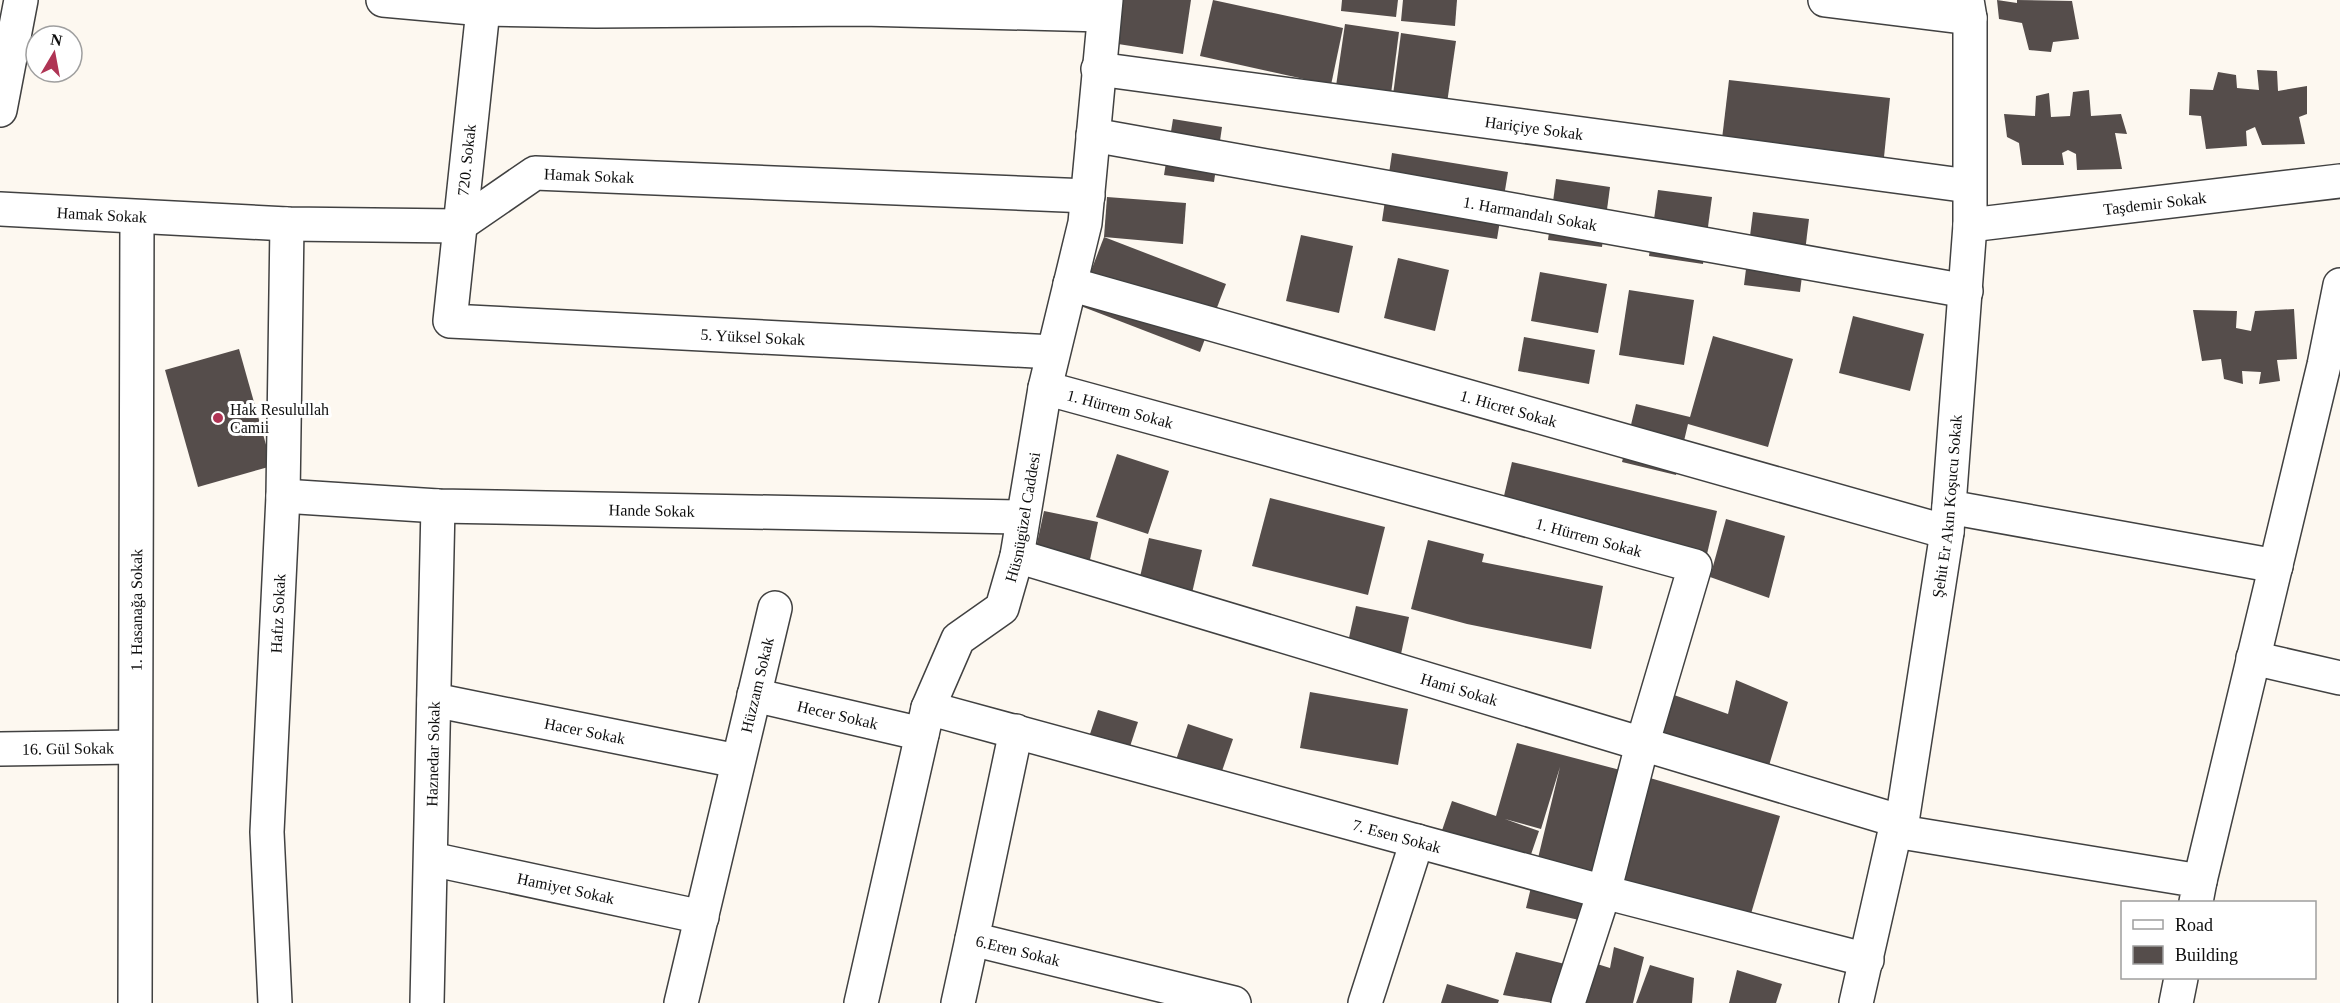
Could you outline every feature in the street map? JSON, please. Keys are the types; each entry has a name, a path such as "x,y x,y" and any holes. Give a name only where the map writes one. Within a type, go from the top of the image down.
{"street":[{"path":"0,110 21,0"},
{"path":"383,0 596,6 862,4 1104,8"},
{"path":"1825,0 1968,9"},
{"name":"720. Sokak","path":"450,321 458,226 483,4"},
{"name":"Hüsnügüzel Caddesi","path":"861,1003 925,721 958,639 1002,608 1017,556 1021,517 1045,388 1085,223 1104,8"},
{"name":"Şehit Er Akın Koşucu Sokak","path":"1856,1003 1899,826 1948,520 1970,225 1968,9"},
{"name":"Hariçiye Sokak","path":"1098,69 1969,186"},
{"name":"1. Harmandalı Sokak","path":"1093,135 1966,291"},
{"name":"Hamak Sokak","path":"0,209 286,224 458,226 536,173 1088,196"},
{"name":"Taşdemir Sokak","path":"1970,225 2340,181"},
{"name":"1. Hasanağa Sokak","path":"135,1003 137,217"},
{"name":"Hafız Sokak","path":"274,1003 267,832 283,496 286,224"},
{"name":"1. Hicret Sokak","path":"1070,284 1948,520 2276,566"},
{"path":"2198,892 2324,365 2340,285"},
{"name":"5. Yüksel Sokak","path":"450,321 1053,352"},
{"name":"1. Hürrem Sokak","path":"1045,388 1695,566 1642,745 1604,892 1568,1003"},
{"name":"Hande Sokak","path":"283,496 438,506 1021,517"},
{"name":"Haznedar Sokak","path":"427,1003 438,506"},
{"name":"Hami Sokak","path":"1017,556 1642,745 1899,826 2198,892"},
{"name":"Hüzzam Sokak","path":"681,1003 775,608"},
{"path":"2253,658 2340,678"},
{"name":"Hecer Sokak","path":"754,695 925,721"},
{"name":"Hacer Sokak","path":"434,700 737,761"},
{"name":"7. Esen Sokak","path":"925,721 1016,731 1604,892 1867,960"},
{"name":"6.Eren Sokak","path":"1016,731 972,939 1234,1003"},
{"name":"16. Gül Sokak","path":"0,749 135,747"},
{"path":"1365,1003 1417,841"},
{"name":"Hamiyet Sokak","path":"431,859 702,917"},
{"path":"958,1003 972,939"},
{"path":"2176,1003 2181,979"}],"building":[{"path":"1112,0 1191,0 1183,54 1105,42"},
{"path":"1213,0 1343,28 1331,85 1200,56"},
{"path":"1342,0 1398,0 1396,17 1341,11"},
{"path":"1403,0 1457,0 1455,26 1401,21"},
{"path":"1997,0 2017,3 2017,0 2072,1 2079,39 2053,42 2051,52 2029,50 2022,23 1999,19"},
{"path":"1345,24 1399,32 1391,94 1336,86"},
{"path":"1401,33 1456,41 1447,103 1393,95"},
{"path":"2257,70 2277,71 2278,91 2307,86 2307,114 2299,117 2305,144 2262,145 2255,127 2246,131 2247,146 2206,149 2201,116 2189,115 2190,89 2213,90 2218,72 2236,75 2237,88 2259,90"},
{"path":"1729,80 1890,98 1884,157 1722,139"},
{"path":"2089,90 2091,116 2121,114 2127,134 2115,133 2122,169 2077,170 2076,154 2068,150 2062,153 2064,165 2022,165 2019,143 2007,137 2004,114 2035,116 2036,96 2049,93 2051,117 2070,116 2073,92"},
{"path":"1173,119 1222,127 1214,182 1164,175"},
{"path":"1392,153 1508,172 1497,239 1382,221"},
{"path":"1556,179 1610,187 1602,247 1548,240"},
{"path":"1658,190 1712,197 1703,264 1649,256"},
{"path":"1107,197 1186,203 1183,244 1104,237"},
{"path":"1753,212 1809,219 1800,292 1744,285"},
{"path":"1301,235 1353,246 1339,313 1286,301"},
{"path":"1104,237 1226,284 1200,352 1078,305"},
{"path":"1398,258 1449,270 1435,331 1384,318"},
{"path":"1540,272 1607,284 1598,333 1531,321"},
{"path":"1629,290 1694,300 1684,365 1619,355"},
{"path":"2294,309 2297,359 2277,360 2280,381 2259,384 2261,372 2242,371 2243,384 2224,379 2221,359 2202,361 2193,310 2237,311 2236,328 2251,331 2255,311"},
{"path":"1853,316 1924,334 1910,391 1839,373"},
{"path":"1713,336 1793,359 1768,447 1688,424 1676,475 1622,462 1636,404 1690,417"},
{"path":"1524,337 1595,350 1589,384 1518,371"},
{"name":"Hak Resulullah Camii","path":"239,349 272,466 198,487 165,370"},
{"path":"1117,454 1169,471 1148,534 1096,517"},
{"path":"1512,462 1717,511 1704,567 1499,517"},
{"path":"1270,498 1385,527 1368,595 1252,566"},
{"path":"1044,511 1098,522 1085,583 1031,571"},
{"path":"1726,519 1785,536 1769,598 1710,577"},
{"path":"1149,538 1202,550 1186,619 1133,607"},
{"path":"1428,540 1484,554 1482,562 1603,586 1591,649 1467,624 1411,609"},
{"path":"1356,606 1409,617 1396,677 1343,665"},
{"path":"1736,680 1788,702 1762,789 1654,761 1674,695 1728,714"},
{"path":"1310,692 1408,709 1398,765 1300,748"},
{"path":"1098,710 1138,722 1121,774 1081,761"},
{"path":"1188,724 1233,739 1211,803 1167,787"},
{"path":"1517,743 1624,771 1588,922 1526,908 1560,767 1541,829 1505,819 1539,831 1522,881 1435,851 1452,801 1496,816"},
{"path":"1650,778 1780,816 1742,944 1612,905"},
{"path":"1614,947 1644,957 1633,1003 1580,1003 1594,963 1610,968"},
{"path":"1516,952 1565,964 1553,1003 1503,995"},
{"path":"1650,965 1694,978 1692,1003 1636,1003"},
{"path":"1737,970 1782,984 1776,1003 1729,1003"},
{"path":"1447,984 1499,1000 1498,1003 1441,1003"}],"place":[{"name":"Hak Resulullah Camii","path":"218,418"}]}
